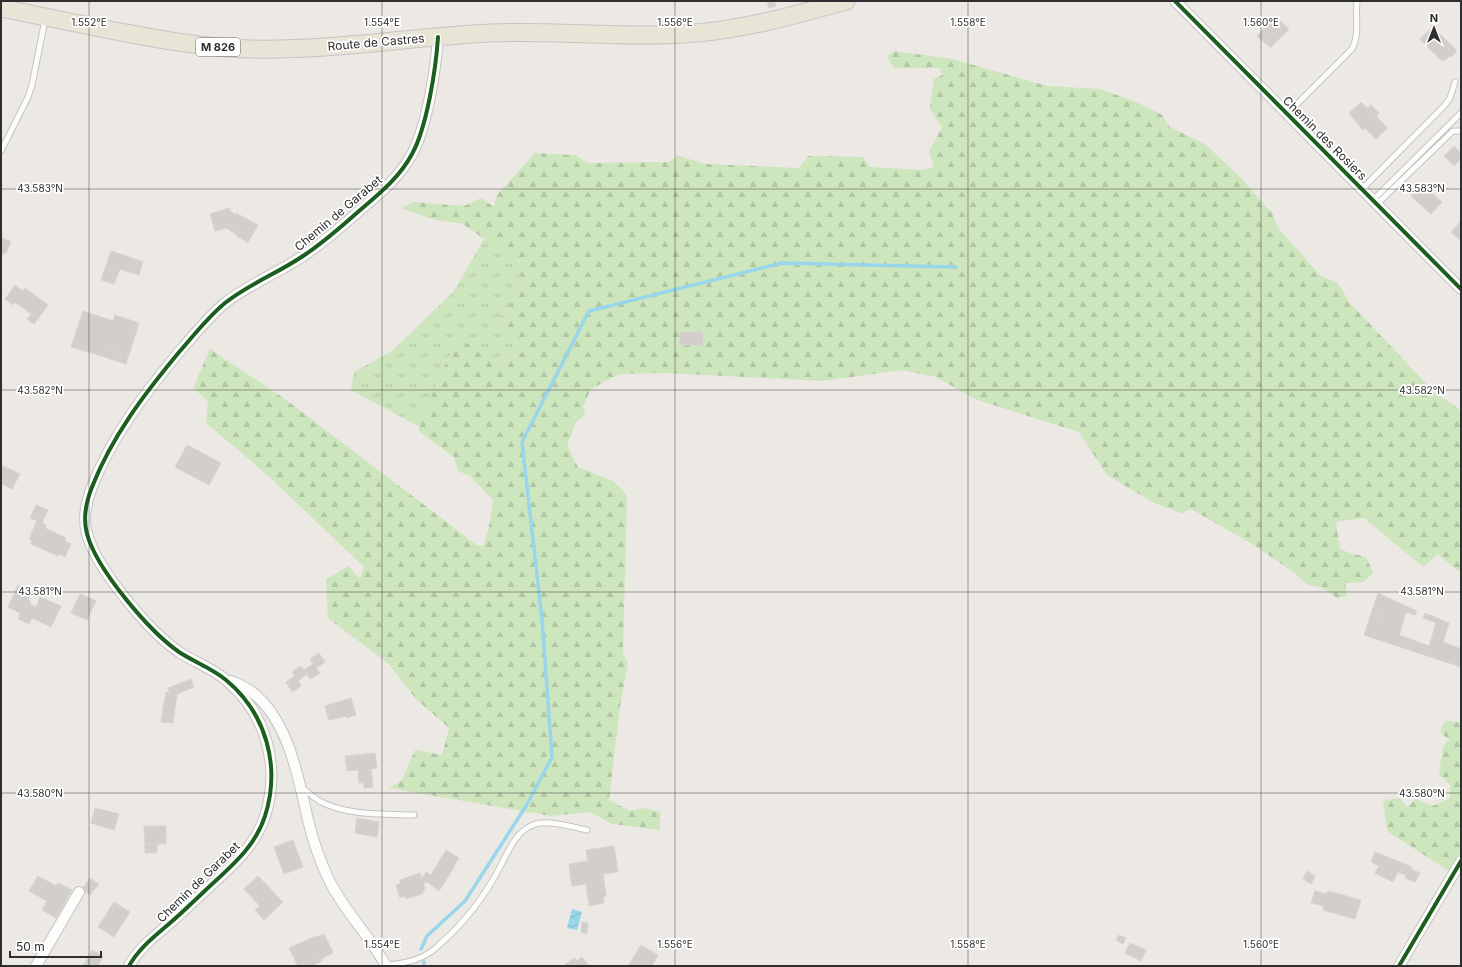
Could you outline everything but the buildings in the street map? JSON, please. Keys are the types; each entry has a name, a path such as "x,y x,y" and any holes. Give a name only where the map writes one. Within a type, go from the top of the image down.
{"main road":[{"name":"Route de Castres","path":"1,8 170,41 249,49 312,48 491,33 648,35 716,32 787,17 846,1"}],"street":[{"name":"Chemin des Rosiers","path":"1175,1 1461,289"},
{"name":"Chemin de Garabet","path":"129,966 142,947 237,861 250,846 259,831 266,814 270,795 272,770 271,757 262,727 255,713 246,701 224,678 179,652 161,638 114,584 90,544 87,534 85,513 92,487 110,449 137,405 157,378 211,316 244,290 301,258 379,194 399,174 414,151 424,122 432,84 438,37"},
{"path":"224,678 252,692 273,714 294,762 318,856 330,882 346,908 386,966"},
{"path":"1399,966 1461,861"},
{"path":"36,966 79,892"}],"lane":[{"path":"1287,114 1352,48 1357,35 1357,1"},
{"path":"1,151 28,98 32,85 45,17"},
{"path":"1362,189 1444,106 1453,91 1455,82"},
{"path":"1375,202 1461,113"},
{"path":"1375,202 1453,131 1461,131"},
{"path":"301,787 320,802 341,809 358,812 414,815"},
{"path":"386,966 407,962 429,954 452,934 474,910 499,869 512,842 527,828 534,824 550,823 587,830"}],"green space":[{"path":"894,51 952,59 1048,86 1101,89 1136,102 1161,114 1170,127 1205,144 1238,175 1272,213 1278,228 1322,277 1337,282 1350,303 1436,394 1455,406 1461,412 1461,571 1458,571 1438,554 1423,567 1364,518 1336,522 1340,549 1366,557 1373,573 1363,582 1345,583 1347,596 1337,598 1323,588 1306,584 1296,574 1254,545 1191,509 1181,513 1154,503 1107,475 1079,432 977,400 936,377 902,370 823,381 667,373 619,374 591,389 583,406 585,415 576,422 567,446 578,467 613,481 627,495 623,654 628,663 620,707 609,800 630,811 645,808 660,812 660,830 612,824 590,812 551,816 389,788 402,780 415,750 442,755 449,728 416,699 389,664 328,618 326,579 349,566 360,579 364,567 265,473 206,423 208,401 193,388 210,349 285,399 478,546 484,545 490,522 493,500 470,476 458,471 454,457 420,432 418,426 457,338 501,362 525,351 498,322 521,288 519,256 484,239 463,224 432,219 401,208 414,202 464,206 481,198 494,207 497,195 535,153 575,155 588,163 669,162 678,156 707,164 799,168 808,156 863,157 870,167 923,170 934,167 929,151 942,128 930,109 934,79 942,75 940,68 894,68 887,57"},
{"path":"484,239 519,256 521,288 498,322 525,351 501,362 457,339 418,426 351,390 354,372 392,351 454,291"},
{"path":"1445,721 1458,722 1461,726 1461,850 1449,871 1387,831 1383,800 1400,798 1407,807 1416,799 1433,806 1450,798 1450,785 1439,774 1443,746 1449,740 1440,732"}],"water":[{"path":"572,909 582,912 577,930 567,928"}],"waterway":[{"path":"421,949 427,936 465,901 526,806 552,757 542,620 522,442 589,311 782,263 956,267"}],"cycle path":[{"path":"1175,1 1461,289"},
{"path":"129,966 148,943 227,870 250,845 261,826 270,797 270,760 260,724 240,693 221,676 179,652 153,630 126,599 101,565 93,549 86,528 85,516 90,493 109,450 130,416 167,367 207,320 234,296 293,262 325,240 395,178 412,154 422,129 433,81 438,37"},
{"path":"1399,966 1461,861"}]}
